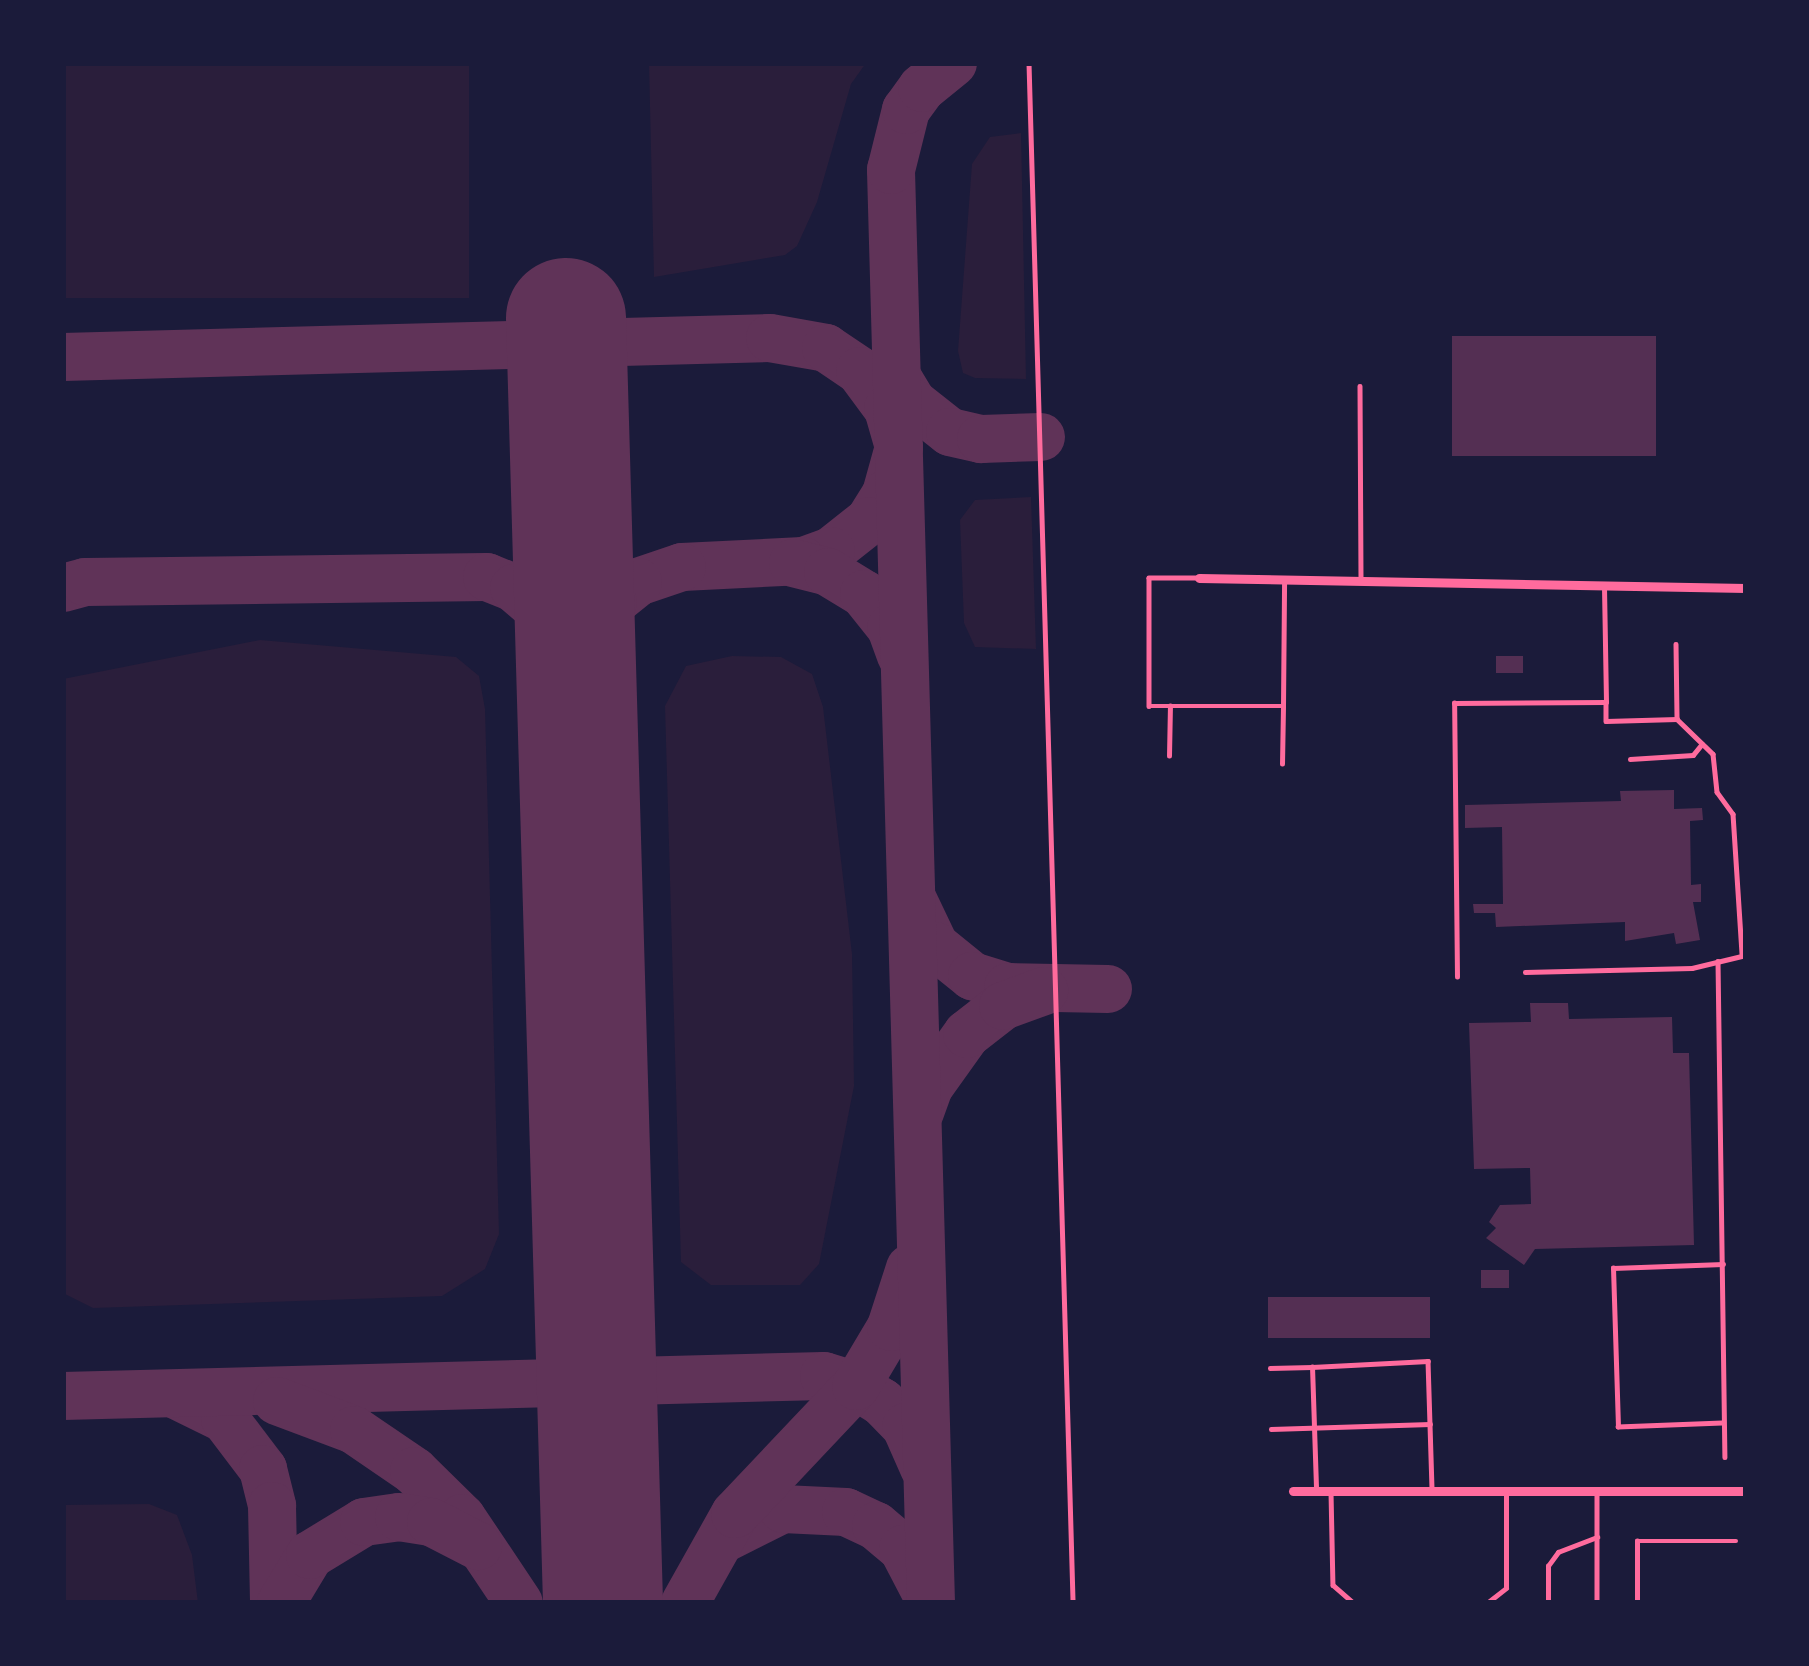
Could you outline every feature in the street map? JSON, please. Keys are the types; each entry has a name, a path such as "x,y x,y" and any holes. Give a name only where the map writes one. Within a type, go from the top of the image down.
{"street":[{"path":"1199,578 1746,589"},
{"path":"1293,1491 1746,1491"}],"lane":[{"path":"1029,63 1073,1603"},
{"path":"1360,386 1360,581"},
{"path":"1199,578 1149,578 1149,706 1283,706"},
{"path":"1282,764 1284,580"},
{"path":"1604,586 1606,721 1677,719"},
{"path":"1525,972 1692,968 1744,955 1733,814 1717,792 1713,754 1677,719 1676,644"},
{"path":"1457,977 1454,703 1606,702"},
{"path":"1169,756 1170,706"},
{"path":"1630,759 1693,755 1702,743"},
{"path":"1718,962 1725,1457"},
{"path":"1723,1264 1613,1268 1618,1427 1725,1423"},
{"path":"1270,1368 1428,1361 1432,1490"},
{"path":"1312,1367 1316,1491"},
{"path":"1271,1429 1430,1424"},
{"path":"1487,1603 1506,1588 1506,1490"},
{"path":"1597,1490 1597,1603"},
{"path":"1331,1491 1333,1586 1354,1603"},
{"path":"1548,1603 1548,1566 1558,1552 1597,1538"},
{"path":"1637,1603 1637,1541 1736,1540"}],"shaded area":[{"path":"63,63 469,63 469,298 63,298"},
{"path":"649,63 866,63 851,84 817,202 797,246 785,255 654,277"},
{"path":"1021,133 1026,379 975,378 963,373 958,351 972,164 990,137"},
{"path":"1031,497 1036,649 975,647 964,623 960,520 975,500"},
{"path":"260,640 456,657 479,676 485,709 499,1234 485,1269 442,1296 93,1308 63,1293 63,679"},
{"path":"732,656 781,657 812,674 823,707 852,954 854,1086 819,1264 800,1285 711,1285 681,1262 665,706 686,666"},
{"path":"149,1504 177,1515 192,1555 198,1603 63,1603 63,1505"}],"building":[{"path":"1452,336 1656,336 1656,456 1452,456"},
{"path":"1496,656 1523,656 1523,673 1496,673"},
{"path":"1674,790 1674,809 1702,808 1703,820 1690,821 1691,885 1701,884 1701,902 1693,902 1700,940 1676,944 1674,933 1625,941 1625,922 1496,927 1495,913 1474,913 1473,904 1503,904 1502,827 1465,828 1465,805 1621,801 1620,791"},
{"path":"1530,1003 1568,1003 1569,1019 1672,1017 1673,1053 1689,1053 1694,1245 1535,1249 1524,1265 1486,1238 1496,1228 1489,1222 1500,1205 1531,1204 1530,1168 1474,1169 1469,1023 1531,1022"},
{"path":"1481,1270 1509,1270 1509,1288 1481,1288"},
{"path":"1268,1297 1430,1297 1430,1338 1268,1338"}],"taxiway":[{"path":"931,1603 891,170 906,110 922,88 953,63"},
{"path":"63,357 770,338 826,348 860,371 888,409 899,447 886,494 869,521 831,551 803,561 682,567 638,582 613,602 592,630 581,658 577,703"},
{"path":"896,375 912,402 950,432 981,439 1041,437"},
{"path":"793,563 828,572 864,594 891,628 901,655"},
{"path":"63,588 85,582 487,577 514,588 549,618 566,644 575,688"},
{"path":"914,902 935,946 972,976 1008,987 1108,989"},
{"path":"920,1112 929,1087 967,1034 1003,1006 1044,991"},
{"path":"685,1603 735,1514 856,1386 891,1327 910,1268"},
{"path":"63,1396 824,1376 856,1386 882,1402 906,1427 924,1468"},
{"path":"176,1395 225,1419 263,1469 272,1506 274,1603"},
{"path":"277,1401 354,1430 414,1471 462,1518 519,1603"},
{"path":"727,1537 783,1509 846,1512 876,1526 903,1549 927,1595"},
{"path":"281,1603 310,1555 364,1522 399,1517 431,1522 478,1546"}],"runway":[{"path":"566,318 603,1603"}]}
